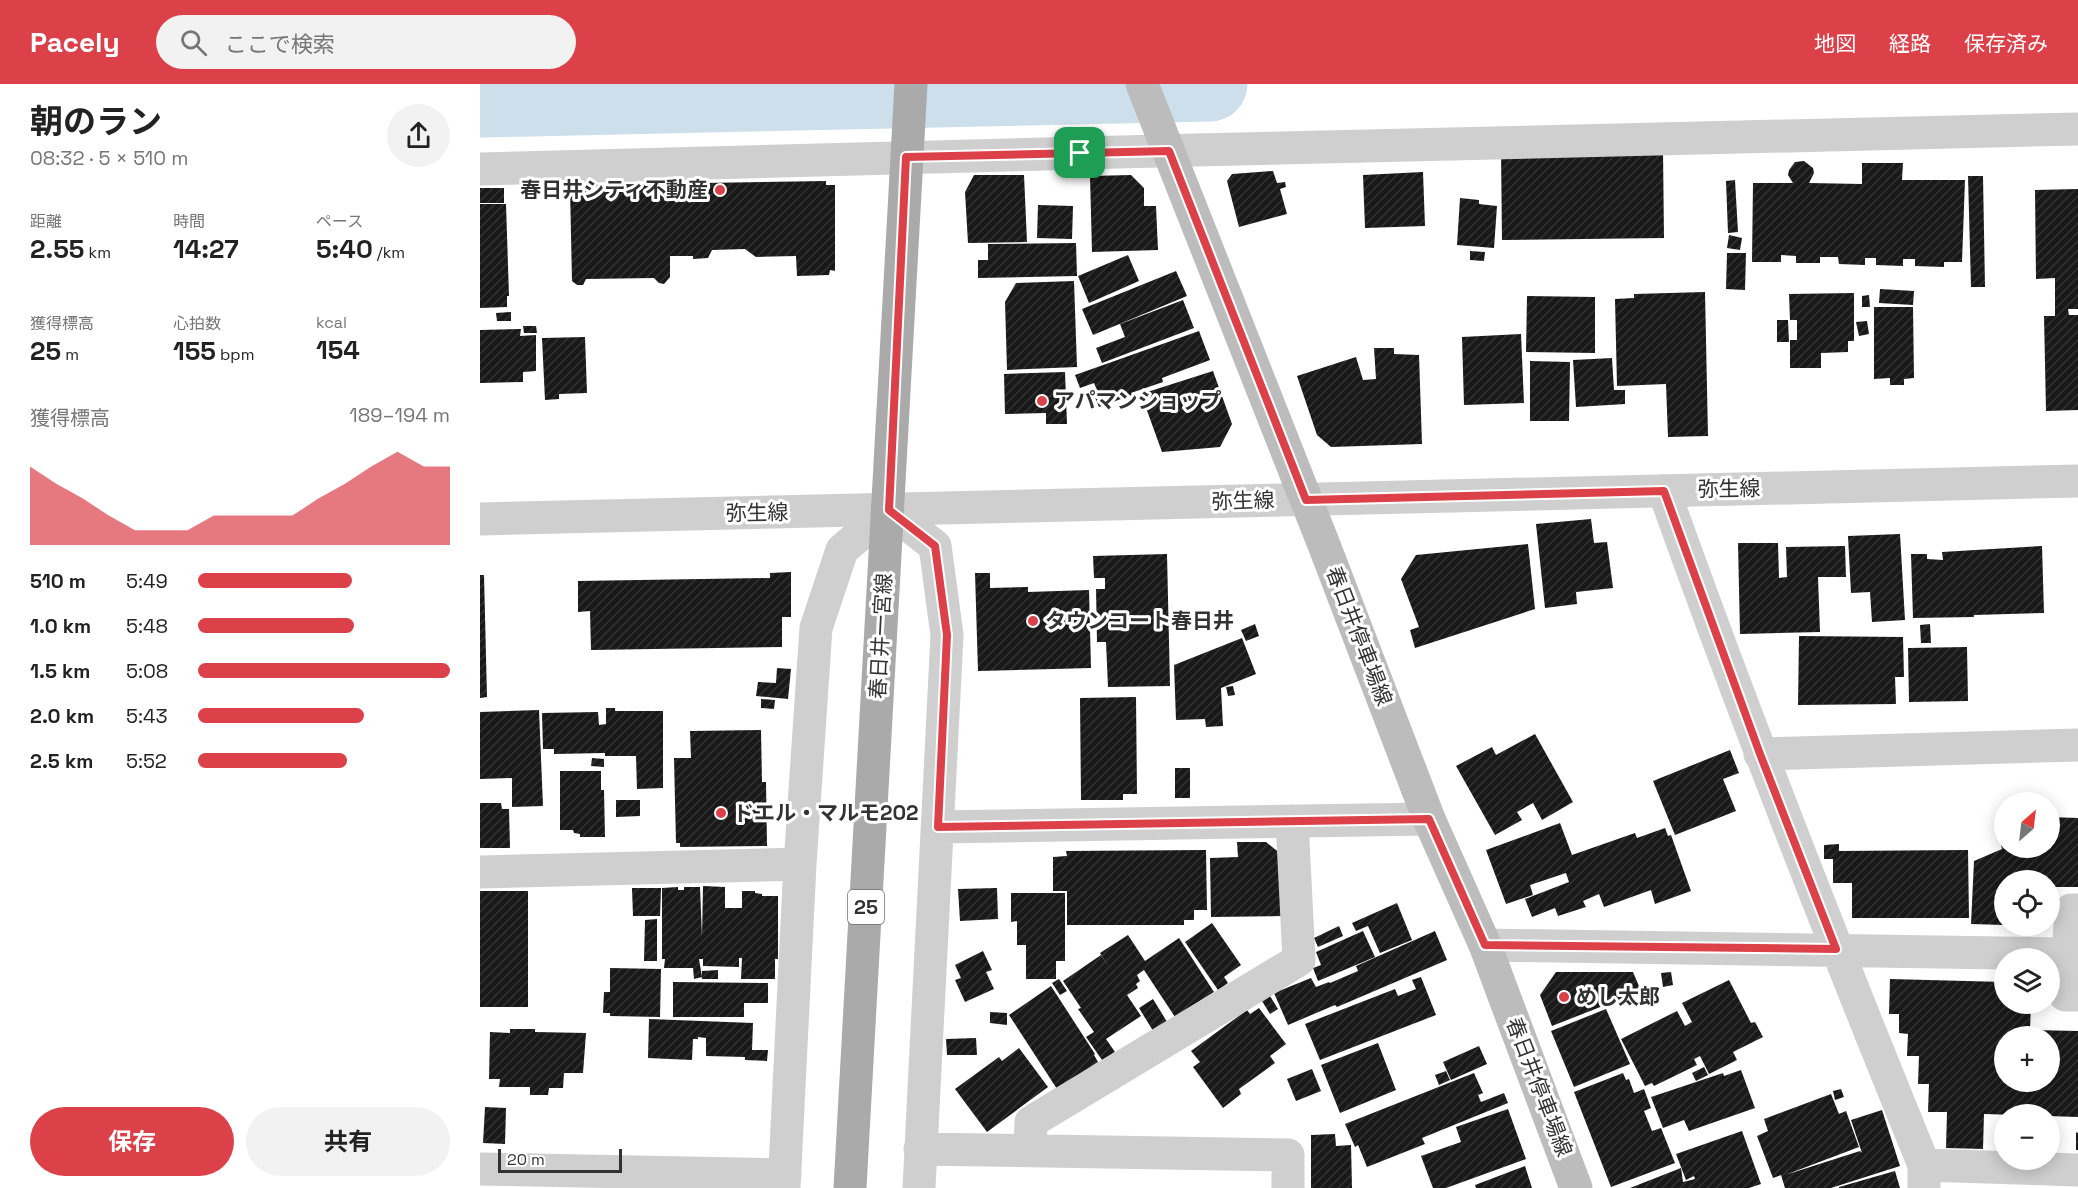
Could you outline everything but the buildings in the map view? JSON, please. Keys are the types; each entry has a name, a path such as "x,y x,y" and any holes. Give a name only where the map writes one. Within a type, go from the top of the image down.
{"main road":[{"name":"春日井一宮線","path":"850,1188 911,84"},
{"name":"春日井停車場線","path":"1142,84 1429,819 1485,945 1576,1188"}],"street":[{"path":"480,169 907,144 2078,129"},
{"name":"弥生線","path":"480,519 2078,481"},
{"path":"1664,491 1760,754 1924,1176 2078,1170"},
{"path":"480,1169 784,1181 800,864 816,628 842,550 889,510 935,546 947,635 919,1188"},
{"path":"1760,754 2078,745"},
{"path":"938,827 1429,819"},
{"path":"1030,1150 1031,1122 1299,960 1292,821"},
{"path":"480,872 800,864"},
{"path":"2078,910 2071,910 2066,995 2078,995"},
{"path":"1485,945 2068,954"},
{"path":"920,1149 1288,1155 1288,1188"}],"waterway":[{"path":"480,100 1210,84"}],"place":[{"name":"春日井シティ不動産","path":"720,190"},
{"name":"アパマンショップ","path":"1042,401"},
{"name":"タウンコート春日井","path":"1033,621"},
{"name":"ドエル・マルモ202","path":"721,813"},
{"name":"めし太郎","path":"1564,997"}],"route":[{"path":"1169,151 1306,500 1664,491 1760,754 1836,949 1485,945 1429,819 938,827 947,635 935,546 889,510 906,157 1080,153 1169,151"}]}
